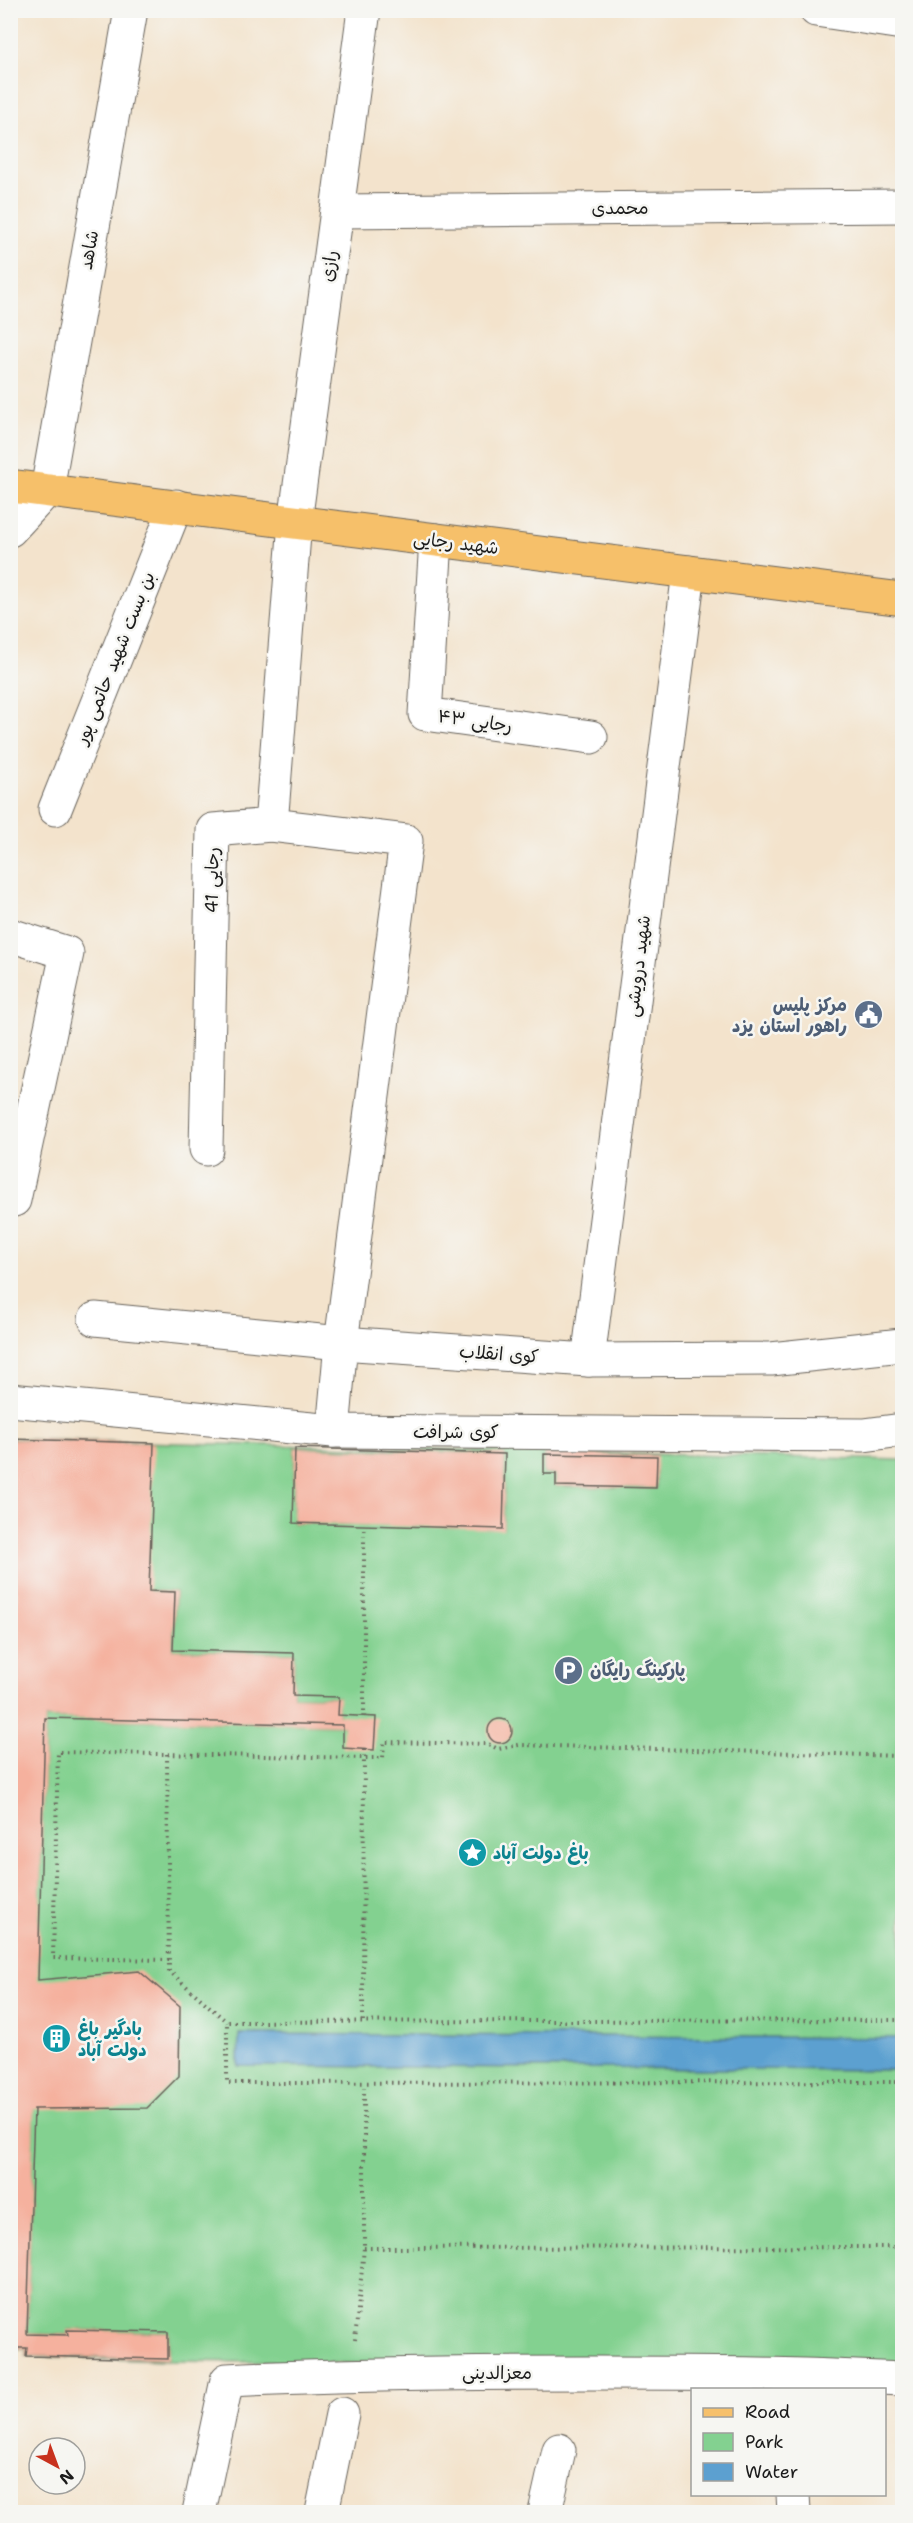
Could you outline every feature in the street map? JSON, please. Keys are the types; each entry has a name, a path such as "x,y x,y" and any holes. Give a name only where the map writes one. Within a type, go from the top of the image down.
{"main road":[{"name":"شهید رجایی","path":"10,486 903,599"}],"street":[{"name":"شاهد","path":"47,490 130,10"},
{"name":"رازی","path":"295,522 364,10"},
{"path":"816,10 903,23"},
{"name":"محمدی","path":"337,211 903,206"},
{"path":"10,530 47,490"},
{"name":"بن بست شهید حاتمی پور","path":"55,809 176,507"},
{"path":"295,522 271,825 406,841 341,1343 333,1431"},
{"name":"رجایی ۴۳","path":"436,540 425,714 591,737"},
{"name":"شهید درویشی","path":"588,1360 689,572"},
{"name":"رجایی 41","path":"206,1149 213,830 271,825"},
{"path":"10,935 67,953 14,1200"},
{"name":"کوی انقلاب","path":"95,1319 341,1343 588,1360 771,1359 903,1345"},
{"name":"کوی شرافت","path":"10,1400 333,1431 864,1435 903,1430"},
{"name":"معزالدینی","path":"200,2512 227,2380 352,2374 798,2373 903,2379"},
{"path":"322,2512 342,2414"},
{"path":"545,2512 559,2450"},
{"path":"793,2496 794,2512"}],"path":[{"path":"364,1525 364,1717"},
{"path":"169,1960 53,1958 58,1752 383,1758 384,1742 488,1744 498,1749 519,1745 903,1756"},
{"path":"363,2022 364,1749"},
{"path":"167,1754 169,1971 227,2022 903,2020"},
{"path":"227,2022 227,2083 903,2082"},
{"path":"352,2374 364,2248 364,2083"},
{"path":"364,2248 903,2247"}],"green space":[{"name":"باغ دولت آباد","path":"11,1439 902,1460 902,2038 239,2034 238,2066 902,2070 902,2370 168,2361 26,2356 26,2349 11,2348 27,2348 27,2356 168,2359 168,2332 68,2330 68,2335 27,2334 45,1718 343,1725 338,1715 338,1697 293,1696 294,1653 173,1650 175,1592 149,1591","holes":["295,1448 505,1454 503,1528 293,1523","544,1454 656,1456 656,1488 556,1486 556,1474 544,1474"]}],"water":[{"path":"239,2034 902,2038 902,2070 238,2066"}],"building":[{"path":"10,1439 154,1443 149,1591 175,1592 173,1650 294,1653 293,1696 339,1697 338,1715 376,1717 374,1750 343,1748 343,1725 45,1718 38,1980 139,1971 180,2006 179,2076 147,2108 34,2109 27,2334 68,2335 67,2330 168,2332 168,2359 26,2356 27,2348 10,2348 10,1826 17,1591 10,1591"},
{"path":"295,1448 505,1454 503,1529 293,1523"},
{"path":"544,1454 657,1456 656,1488 556,1486 556,1474 544,1474"},
{"path":"500,1719 509,1722 512,1731 509,1740 500,1743 491,1740 488,1731 491,1722"}],"place":[{"name":"مرکز پلیس راهور استان یزد","path":"868,1015"},
{"name":"پارکینگ رایگان","path":"569,1670"},
{"name":"باغ دولت آباد","path":"472,1853"},
{"name":"بادگیر باغ دولت آباد","path":"57,2039"}]}
